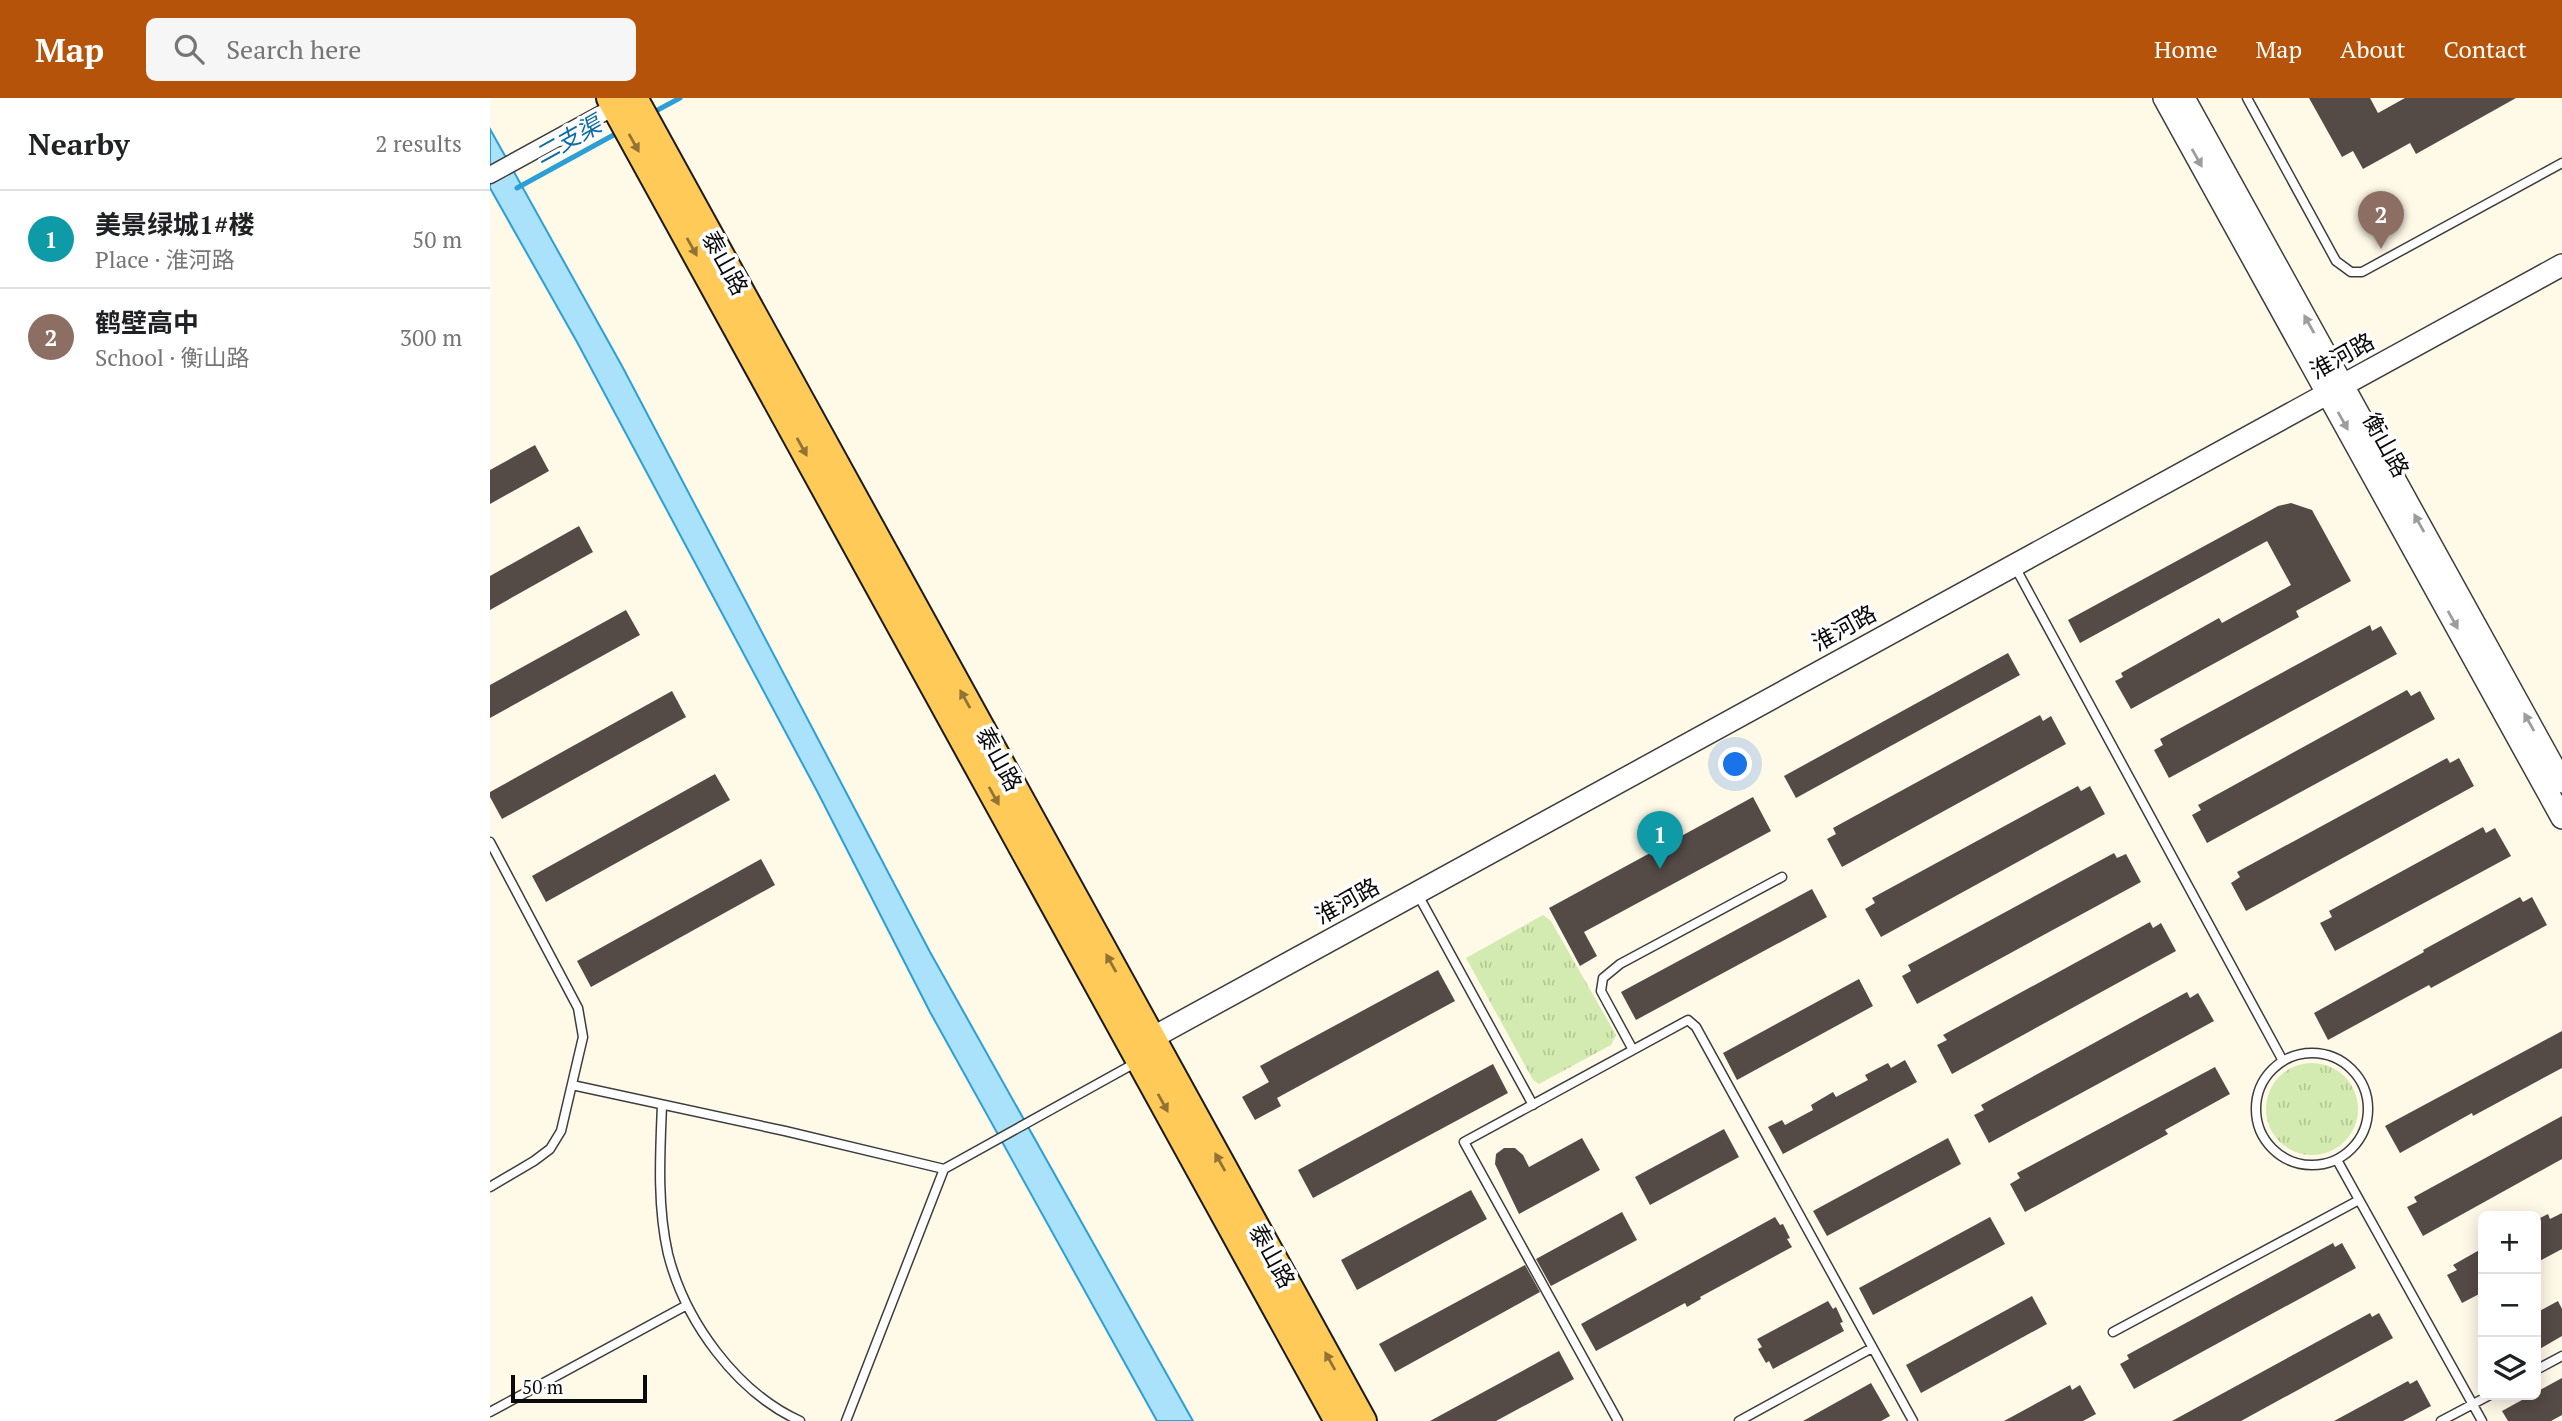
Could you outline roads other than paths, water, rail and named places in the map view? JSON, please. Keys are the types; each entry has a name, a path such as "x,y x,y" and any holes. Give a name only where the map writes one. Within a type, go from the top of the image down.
{"main road":[{"name":"泰山路","path":"619,101 668,182 1146,1049 1363,1421"},
{"name":"泰山路","path":"1146,1049 1338,1421"}],"street":[{"name":"衡山路","path":"2164,98 2562,782"},
{"name":"衡山路","path":"2184,98 2562,818"},
{"path":"490,175 619,101"},
{"name":"淮河路","path":"1146,1049 1417,893 2562,265"}],"lane":[{"path":"2247,98 2336,261 2351,272 2362,272 2562,163"},
{"path":"2014,565 2283,1061"},
{"path":"490,842 578,1008 583,1037 561,1131 550,1149 490,1187"},
{"path":"1633,1050 1601,991 1603,978 1620,964 1782,877"},
{"path":"1417,893 1533,1105"},
{"path":"1618,1421 1464,1142 1688,1020 1696,1027 1913,1421"},
{"path":"846,1421 944,1169 1146,1049"},
{"path":"2299,1054 2326,1054 2350,1066 2359,1076 2368,1101 2366,1125 2355,1145 2337,1160 2314,1165 2290,1161 2270,1147 2263,1137 2255,1114 2256,1100 2266,1076 2283,1061 2299,1054"},
{"path":"572,1086 944,1169"},
{"path":"662,1105 661,1205 668,1252 678,1287 697,1324 736,1375 757,1393 800,1421"},
{"path":"2337,1160 2482,1421"},
{"path":"2113,1332 2359,1200"},
{"path":"490,1412 687,1305"},
{"path":"1739,1421 1872,1348"},
{"path":"2541,1367 2562,1356"},
{"path":"2441,1421 2481,1400"}],"water":[{"path":"490,129 622,366 930,952 1193,1421 1157,1421 930,1012 817,791 577,342 490,188"}],"waterway":[{"name":"二支渠","path":"652,113 680,98"},
{"name":"二支渠","path":"517,188 619,132"}],"place":[{"name":"鹤壁高中","path":"2381,249"},
{"name":"美景绿城1#楼","path":"1660,869"}]}
